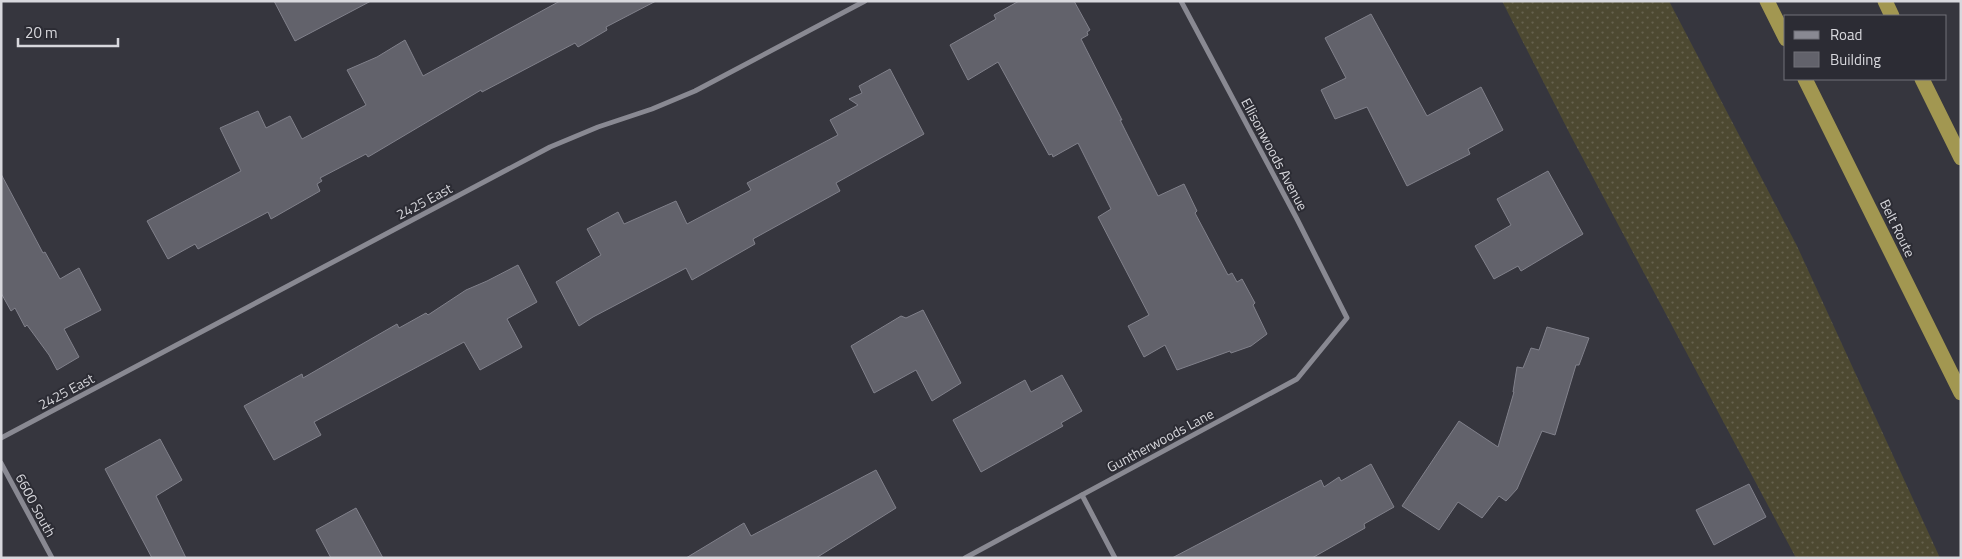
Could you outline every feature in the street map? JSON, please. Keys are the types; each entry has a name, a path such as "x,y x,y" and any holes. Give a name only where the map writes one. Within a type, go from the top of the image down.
{"highway":[{"path":"1767,1 1784,35"},
{"path":"1885,1 1892,15"},
{"name":"Belt Route","path":"1805,80 1961,392"},
{"path":"1922,80 1961,158"}],"street":[{"name":"2425 East","path":"1,438 550,147 598,127 695,92 864,1"},
{"name":"Ellisonwoods Avenue","path":"1182,1 1347,318"},
{"name":"Guntherwoods Lane","path":"965,558 1297,379 1347,318"},
{"name":"6600 South","path":"1,463 52,558"},
{"path":"1082,495 1115,558"}],"shaded area":[{"path":"1502,1 1669,1 1797,246 1940,558 1796,558 1572,138"}],"building":[{"path":"274,1 371,1 295,41"},
{"path":"560,1 656,1 606,27 607,30 578,47 575,43 482,92 481,90 368,157 366,154 320,178 322,181 317,184 320,191 271,219 268,212 198,249 195,244 168,259 147,221 241,171 220,128 258,111 266,128 290,116 302,139 366,105 347,70 377,57 405,40 423,76"},
{"path":"1019,1 1074,1 1090,30 1087,32 1088,35 1081,39 1158,196 1184,184 1197,211 1195,213 1228,275 1232,273 1237,282 1242,279 1255,303 1253,305 1267,334 1251,346 1231,353 1230,351 1177,370 1165,345 1144,357 1128,326 1149,315 1098,217 1111,209 1078,143 1053,157 1052,154 1049,155 998,62 968,80 950,45 996,19 994,15"},
{"path":"1371,14 1427,116 1481,87 1503,130 1468,149 1470,154 1407,186 1367,107 1335,119 1321,90 1346,78 1325,38"},
{"path":"890,69 924,134 836,183 840,191 753,239 755,244 692,280 686,268 579,326 556,282 601,255 587,229 618,212 624,224 676,201 687,224 751,190 747,183 838,135 830,120 858,105 849,99 862,93 859,86"},
{"path":"1548,171 1583,234 1521,271 1518,266 1494,279 1475,246 1511,225 1497,199"},
{"path":"1,174 43,253 45,252 60,279 79,268 101,310 64,329 79,357 57,370 49,355 27,325 25,327 15,308 11,311 1,293"},
{"path":"518,265 537,302 507,319 522,347 480,370 464,342 314,422 321,435 274,460 244,406 302,374 303,378 397,324 399,328 426,313 428,315 466,290"},
{"path":"923,310 961,383 932,401 916,370 874,393 851,346 901,316 906,318"},
{"path":"1547,327 1589,338 1579,365 1576,365 1555,435 1542,431 1517,489 1506,501 1499,496 1482,518 1458,502 1439,530 1402,506 1459,421 1498,447 1514,392 1517,367 1523,368 1531,348 1539,350"},
{"path":"1062,375 1082,411 1061,423 1063,426 981,472 953,420 1025,380 1031,392"},
{"path":"160,439 182,480 156,496 186,558 152,558 105,469"},
{"path":"1371,464 1394,507 1364,524 1365,528 1312,558 1172,558 1321,480 1324,487 1339,477 1341,481"},
{"path":"876,470 896,508 816,558 686,558 744,523 751,536"},
{"path":"1749,484 1766,517 1714,545 1696,510"},
{"path":"356,508 383,558 331,558 316,530"}]}
